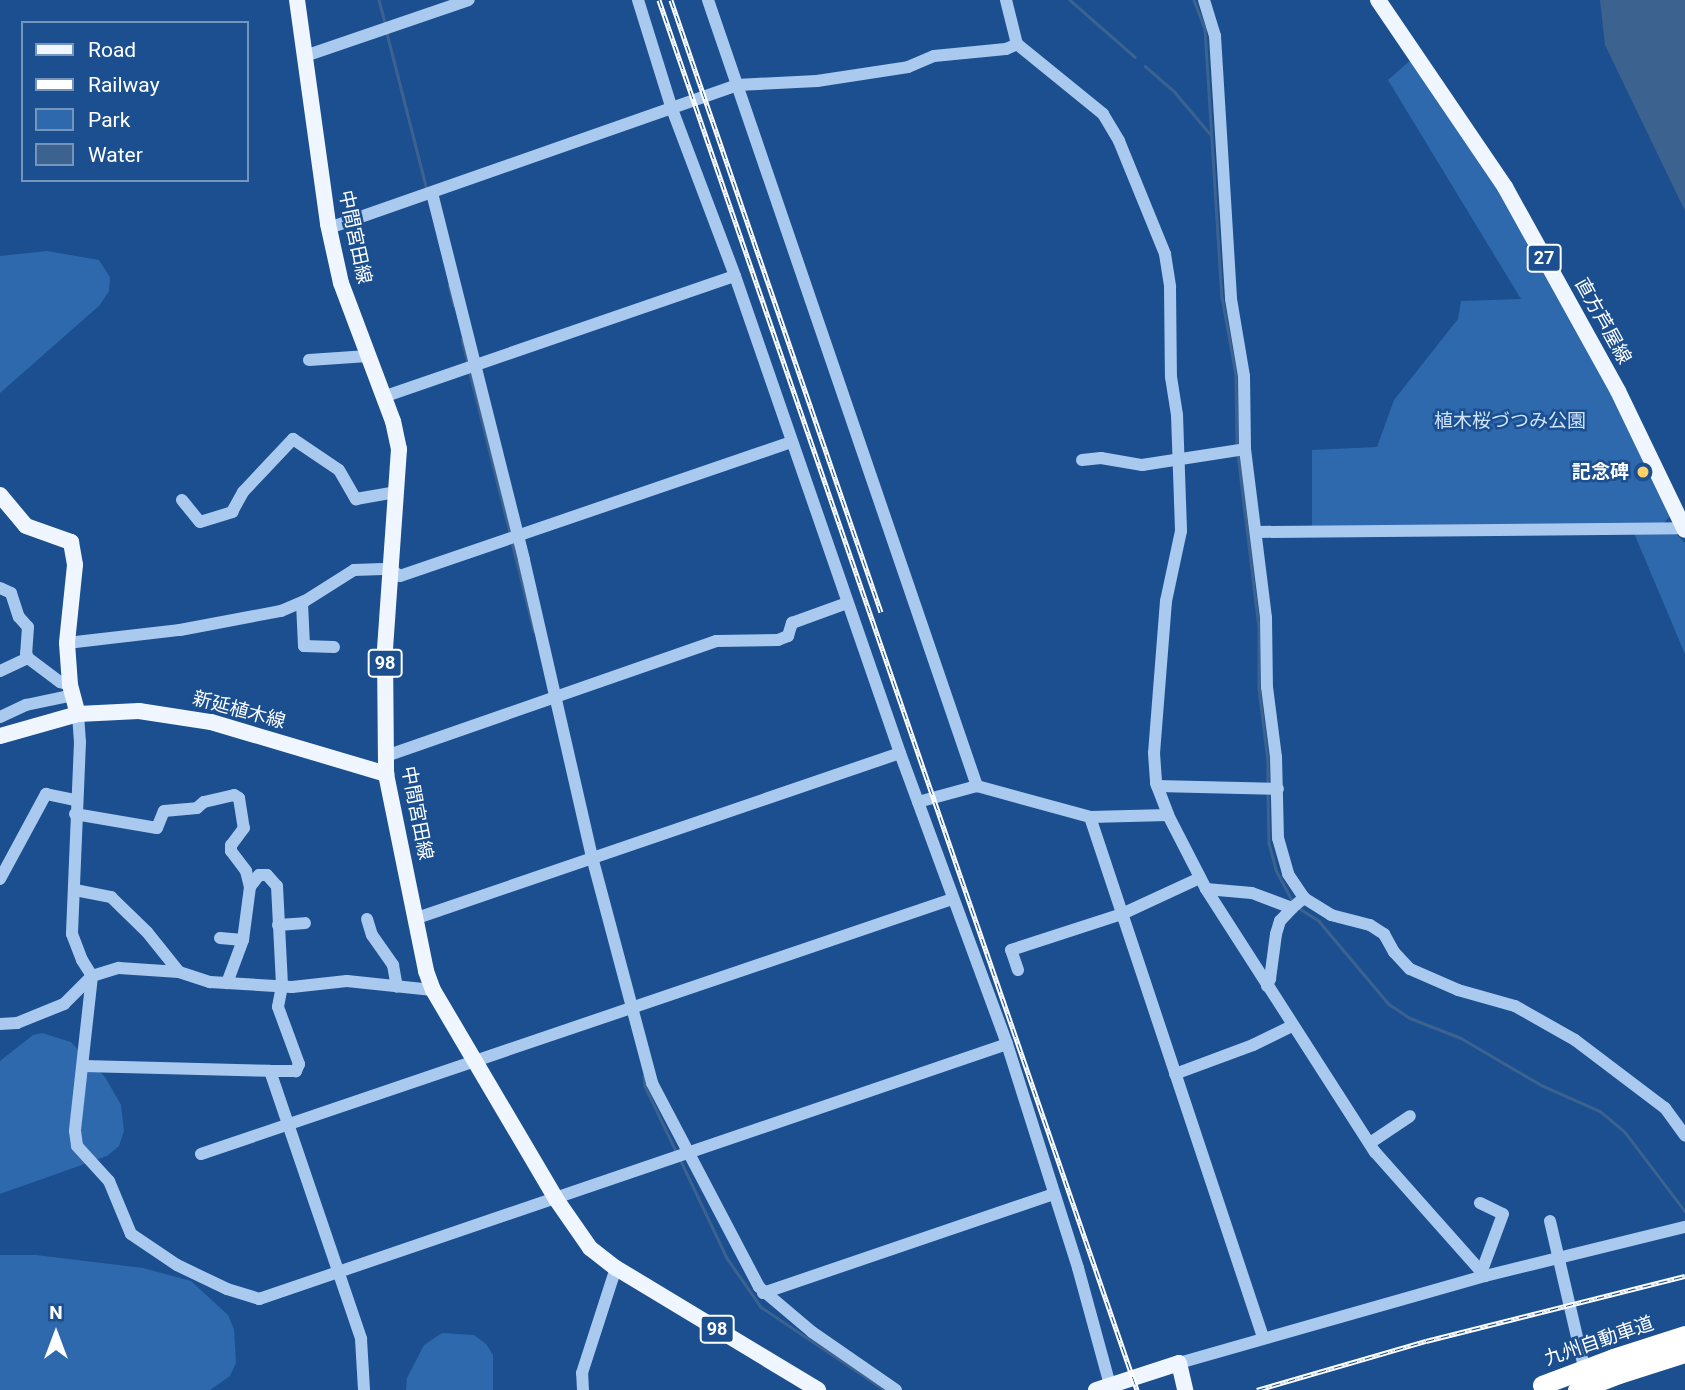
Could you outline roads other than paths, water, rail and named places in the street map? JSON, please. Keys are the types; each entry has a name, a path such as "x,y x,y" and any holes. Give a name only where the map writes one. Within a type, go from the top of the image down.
{"highway":[{"name":"九州自動車道","path":"1577,1390 1616,1366 1685,1335"},
{"name":"九州自動車道","path":"1535,1387 1616,1366 1685,1353"}],"main road":[{"name":"中間宮田線","path":"298,0 329,228 341,283 399,449 385,651 386,774 426,971 433,990 578,1234 616,1268 818,1390"},
{"name":"直方芦屋線","path":"1378,0 1505,187 1618,391 1685,529"},
{"path":"0,495 26,526 71,542 75,565 67,643 71,690 78,714"},
{"name":"新延植木線","path":"0,736 78,714 139,711 211,722 386,774"},
{"path":"1105,1388 1179,1363 1185,1390"}],"street":[{"path":"305,56 469,0"},
{"path":"638,0 673,109 735,276 900,753 1007,1044 1078,1268 1105,1388"},
{"path":"708,0 977,786"},
{"path":"1006,0 1017,44 1103,114 1119,141 1165,254 1170,287 1171,377 1177,415 1181,531 1167,601 1154,753 1157,786 1168,815 1203,883 1292,1026 1370,1143 1483,1275"},
{"path":"1204,0 1215,36 1231,299 1244,376 1245,449 1266,618 1267,687 1278,789 1278,838 1288,874 1304,898 1331,915 1370,925 1384,934 1394,952 1410,969 1458,990 1515,1006 1576,1040 1665,1108 1685,1136"},
{"path":"329,228 737,85 817,81 908,67 934,57 1006,49 1017,44"},
{"path":"432,193 518,536 592,857 652,1083 763,1293 812,1332 897,1390"},
{"path":"383,397 735,276"},
{"path":"309,360 368,356"},
{"path":"182,500 200,522 232,512 243,492 293,439 340,470 356,499 395,492"},
{"path":"67,643 180,629 281,611 302,603 354,570 390,569 400,576 792,442"},
{"path":"1082,460 1101,458 1142,465 1245,449"},
{"path":"1256,531 1685,529"},
{"path":"0,588 11,593 19,617 28,627 26,653 29,658 71,690"},
{"path":"302,603 304,646 334,647"},
{"path":"386,756 716,641 778,640 788,636 792,622 847,603"},
{"path":"0,671 29,658"},
{"path":"0,717 71,690"},
{"path":"78,714 80,742 75,800 72,934 82,960 92,976 75,1131 78,1146 109,1181 131,1234 177,1265 227,1289 259,1299 1007,1044"},
{"path":"417,918 900,753"},
{"path":"918,802 977,786 1090,817 1168,815"},
{"path":"1157,786 1278,789"},
{"path":"0,879 46,794 75,800"},
{"path":"75,814 157,828 164,811 197,808 204,802 234,795 239,798 244,828 231,845 231,851 246,871 250,887 243,940 227,983"},
{"path":"1090,817 1263,1337"},
{"path":"84,1066 296,1071 299,1064 278,1007 282,986 277,886 267,875 259,875 250,887"},
{"path":"1018,970 1011,950 1122,914 1203,883 1252,893 1292,908"},
{"path":"75,891 111,897 147,932 178,972"},
{"path":"1266,986 1270,979 1280,921 1304,898"},
{"path":"201,1154 473,1060 505,1053 631,1007 952,899"},
{"path":"368,919 372,935 393,965 397,987"},
{"path":"278,925 306,923"},
{"path":"220,938 243,940"},
{"path":"0,1024 17,1023 64,1004 92,976 119,968 178,972 210,982 282,986 347,981 433,990"},
{"path":"1175,1074 1253,1045 1292,1026"},
{"path":"270,1071 286,1125 361,1339 364,1390"},
{"path":"1370,1143 1410,1116"},
{"path":"763,1293 1053,1194"},
{"path":"1480,1203 1503,1214 1483,1275"},
{"path":"1550,1221 1556,1259 1589,1390"},
{"path":"1179,1363 1483,1275 1685,1227"},
{"path":"583,1390 582,1373 616,1268"}],"water":[{"path":"1600,0 1685,0 1685,211 1605,45"}],"waterway":[{"path":"379,0 385,23"},
{"path":"1070,0 1135,57"},
{"path":"1194,0 1205,29 1222,297 1236,375 1237,448"},
{"path":"387,33 427,190"},
{"path":"1145,66 1174,91 1211,135"},
{"path":"449,285 454,305"},
{"path":"462,339 468,363"},
{"path":"470,373 510,532"},
{"path":"1238,454 1259,628 1259,688 1268,761 1268,785"},
{"path":"512,542 534,631"},
{"path":"1268,792 1269,843 1276,870 1293,902"},
{"path":"1297,907 1319,921 1389,1004 1410,1018 1461,1038 1541,1085 1600,1111 1625,1132 1685,1211"},
{"path":"644,1076 645,1086 677,1153"},
{"path":"680,1159 727,1258 761,1307 885,1390"}],"railway":[{"path":"659,0 1137,1390"},
{"path":"671,0 881,612"},
{"path":"1257,1390 1426,1341 1685,1276"}],"place":[{"name":"記念碑","path":"1643,472"}],"park label":[{"name":"植木桜づつみ公園","path":"1510,421"}]}
